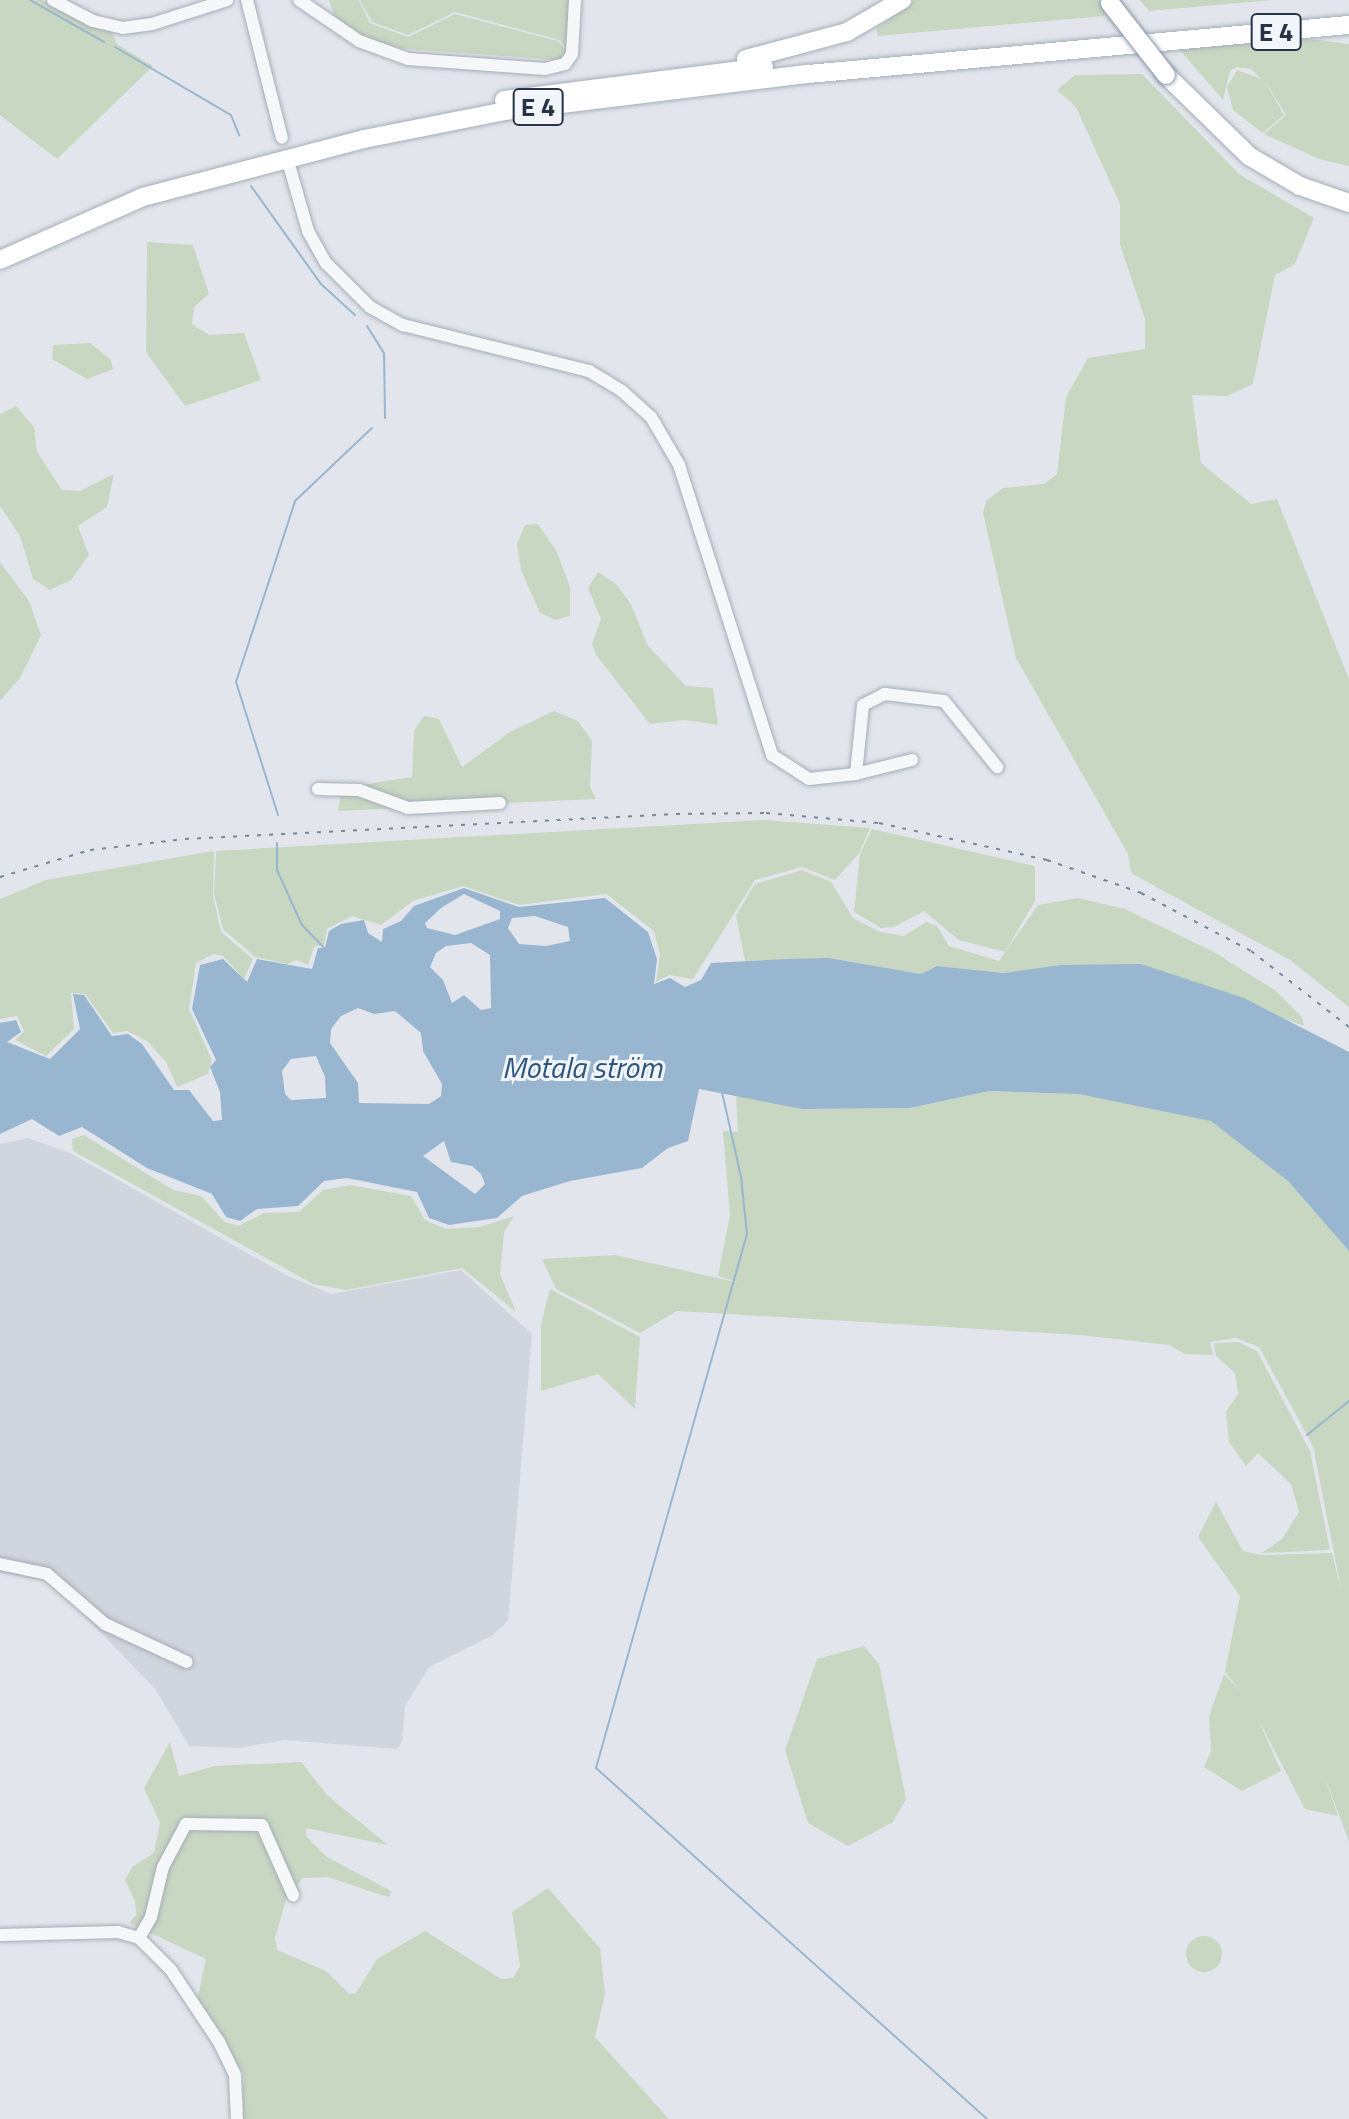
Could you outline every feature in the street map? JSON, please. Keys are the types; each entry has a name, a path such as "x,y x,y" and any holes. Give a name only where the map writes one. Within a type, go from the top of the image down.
{"highway":[{"path":"683,75 847,32 902,0"},
{"path":"1112,1 1214,128 1258,162 1300,186 1349,203"},
{"name":"E 4","path":"0,246 139,187 237,158 486,103 683,75 1349,13"},
{"name":"E 4","path":"0,260 143,197 364,139 505,111 808,74 1349,25"},
{"path":"1261,33 1349,37"},
{"path":"1170,73 1254,148 1306,178 1349,193"}],"street":[{"path":"53,0 93,21 123,28 152,24 227,0"},
{"path":"247,0 282,138"},
{"path":"299,0 359,41 408,59 545,69 565,64 572,54 575,0"},
{"path":"289,165 308,231 345,286 370,307 403,325 589,371 622,391 651,417 679,465 772,755 809,779 856,774 912,760"},
{"path":"856,774 863,705 885,694 944,701 997,767"},
{"path":"318,789 359,790 408,808 500,803"},
{"path":"0,1564 47,1574 105,1624 187,1662"},
{"path":"139,1938 151,1917 163,1867 186,1820 262,1825 293,1895"},
{"path":"0,1935 118,1932 139,1938 158,1954 219,2042 235,2075 237,2119"}],"shaded area":[{"path":"28,1138 70,1153 288,1276 331,1294 461,1270 532,1334 508,1621 493,1635 429,1667 405,1706 402,1742 397,1749 284,1740 238,1748 189,1746 156,1690 84,1615 45,1581 0,1573 0,1144"}],"green space":[{"path":"0,0 42,0 111,31 117,44 153,66 57,159 0,115"},
{"path":"329,0 359,0 370,23 408,37 455,14 558,41 569,53 559,60 406,49 368,40 334,15"},
{"path":"360,0 571,0 569,51 559,40 455,12 408,35 372,22"},
{"path":"915,0 1098,0 1104,9 1104,16 878,36 876,29"},
{"path":"1140,0 1272,0 1149,11"},
{"path":"1310,39 1349,44 1349,166 1319,159 1264,134 1286,115 1264,80 1284,115 1263,133 1233,110 1227,87 1237,70 1262,79 1251,69 1236,67 1230,71 1223,100 1179,49"},
{"path":"1142,74 1239,174 1314,218 1295,264 1275,275 1253,384 1227,396 1192,395 1201,463 1251,504 1277,499 1349,679 1349,1007 1290,960 1131,873 1128,854 1016,658 983,513 986,501 1003,488 1044,484 1057,474 1066,397 1088,358 1145,349 1145,319 1120,245 1120,204 1076,107 1057,90 1075,75"},
{"path":"147,242 193,245 209,294 194,307 192,324 209,335 244,333 261,380 185,406 146,352"},
{"path":"90,343 111,360 113,369 87,379 52,359 53,345"},
{"path":"16,406 34,427 37,452 62,490 80,491 114,474 107,507 78,526 89,555 71,580 50,590 33,579 20,536 0,506 0,414"},
{"path":"538,524 557,552 570,587 570,616 555,620 540,613 521,570 517,544 525,525"},
{"path":"0,562 29,601 41,635 20,678 0,701"},
{"path":"598,572 617,585 631,604 648,646 686,686 713,688 718,725 684,720 650,724 596,655 592,644 601,619 588,588"},
{"path":"554,711 578,721 592,741 590,787 596,799 338,811 342,788 412,777 414,731 424,716 439,719 462,767 510,732"},
{"path":"763,820 870,828 859,853 835,880 802,867 755,880 693,979 669,975 656,982 660,955 654,931 606,894 519,905 463,886 413,901 381,925 352,916 327,929 324,945 314,947 308,965 297,960 287,964 255,957 223,929 214,894 216,851"},
{"path":"872,829 1035,866 1035,901 1005,952 959,940 924,911 894,927 881,928 854,912 860,854"},
{"path":"214,851 213,895 221,932 253,959 244,979 223,956 213,954 196,963 189,1009 212,1060 208,1074 177,1087 166,1062 147,1041 127,1031 113,1033 85,994 71,993 74,1029 46,1056 15,1040 24,1031 17,1016 0,1019 0,899 46,880"},
{"path":"802,870 831,882 853,918 880,932 904,936 926,922 937,926 949,946 999,961 1038,905 1078,898 1125,909 1214,952 1276,991 1302,1017 1304,1026 1141,964 1004,973 937,966 921,974 829,958 745,961 736,915 755,884"},
{"path":"989,1091 1078,1094 1211,1120 1288,1181 1349,1251 1349,1842 1323,1772 1338,1816 1305,1809 1257,1717 1281,1771 1242,1791 1204,1767 1211,1751 1209,1716 1224,1674 1240,1691 1225,1672 1240,1596 1198,1537 1216,1502 1243,1551 1260,1555 1332,1553 1342,1594 1313,1446 1259,1347 1236,1338 1210,1342 1213,1355 1185,1354 1169,1345 1080,1335 677,1311 640,1333 556,1289 542,1259 615,1255 740,1283 718,1276 730,1215 723,1131 738,1132 736,1094 803,1109 910,1108"},
{"path":"84,1135 173,1190 201,1196 225,1222 238,1226 264,1213 299,1212 323,1190 350,1185 411,1196 425,1220 446,1229 480,1227 514,1216 504,1232 500,1274 516,1312 462,1268 346,1290 313,1284 73,1151 72,1139"},
{"path":"550,1289 640,1337 635,1409 598,1374 541,1391 541,1324"},
{"path":"1238,1342 1257,1351 1310,1451 1330,1550 1262,1553 1282,1539 1299,1512 1291,1484 1258,1453 1246,1466 1229,1442 1226,1412 1238,1394 1235,1373 1216,1356 1214,1343"},
{"path":"864,1646 879,1664 906,1799 893,1822 848,1846 808,1823 785,1750 817,1659"},
{"path":"170,1742 179,1776 215,1766 301,1762 327,1795 388,1845 306,1828 306,1836 327,1857 391,1891 389,1897 328,1877 303,1878 286,1900 275,1938 277,1950 326,1971 349,1994 356,1993 377,1959 425,1931 501,1979 513,1978 520,1966 512,1912 548,1888 600,1948 605,1994 595,2037 669,2119 243,2119 244,2074 197,2000 206,1959 129,1923 136,1915 135,1901 125,1880 132,1867 154,1853 160,1823 144,1788"},
{"path":"1204,1936 1217,1941 1222,1954 1217,1967 1204,1972 1191,1967 1186,1954 1191,1941"}],"water":[{"name":"Motala ström","path":"464,888 519,907 605,898 648,932 657,959 654,984 670,978 685,987 701,980 711,963 787,959 829,958 921,974 937,966 1004,973 1061,965 1141,964 1244,998 1349,1052 1349,1251 1288,1181 1211,1121 1078,1094 989,1091 910,1108 802,1109 699,1089 688,1141 668,1148 642,1168 570,1181 522,1196 497,1218 449,1225 429,1218 417,1192 347,1178 324,1181 298,1206 257,1209 240,1221 226,1217 212,1194 147,1168 82,1127 59,1136 32,1119 0,1134 0,1023 16,1020 21,1032 7,1042 50,1059 80,1029 73,994 84,995 112,1036 128,1034 142,1044 174,1090 189,1090 213,1121 222,1120 220,1092 210,1067 216,1060 192,1009 200,965 223,959 247,982 257,959 312,969 318,948 325,948 329,931 341,924 364,920 368,933 382,942 383,929 401,921 414,906","holes":["464,894 500,911 500,919 455,935 427,928 425,923 441,908","535,916 568,927 570,941 546,946 519,944 508,928 512,918","471,943 490,955 491,1008 481,1010 464,995 452,1003 443,980 430,967 436,953 446,946","358,1008 374,1014 395,1011 421,1033 423,1051 442,1084 441,1096 429,1104 359,1103 358,1083 330,1043 331,1029 341,1016","316,1056 325,1077 326,1098 291,1100 285,1094 282,1071 291,1059","444,1141 451,1162 472,1166 481,1174 485,1184 475,1194 423,1156"]}],"waterway":[{"path":"30,0 104,42"},
{"path":"115,47 231,115 239,135"},
{"path":"251,186 321,284 355,315"},
{"path":"367,326 384,353 385,418"},
{"path":"278,815 236,682 295,501 372,428"},
{"path":"277,843 277,870 302,925 324,948"},
{"path":"722,1092 741,1177 747,1234 596,1768 987,2119"},
{"path":"1307,1435 1349,1401"}],"railway":[{"path":"0,877 90,850 185,839 676,814 766,813 879,823 1047,860 1141,893 1251,951 1349,1027"}]}
